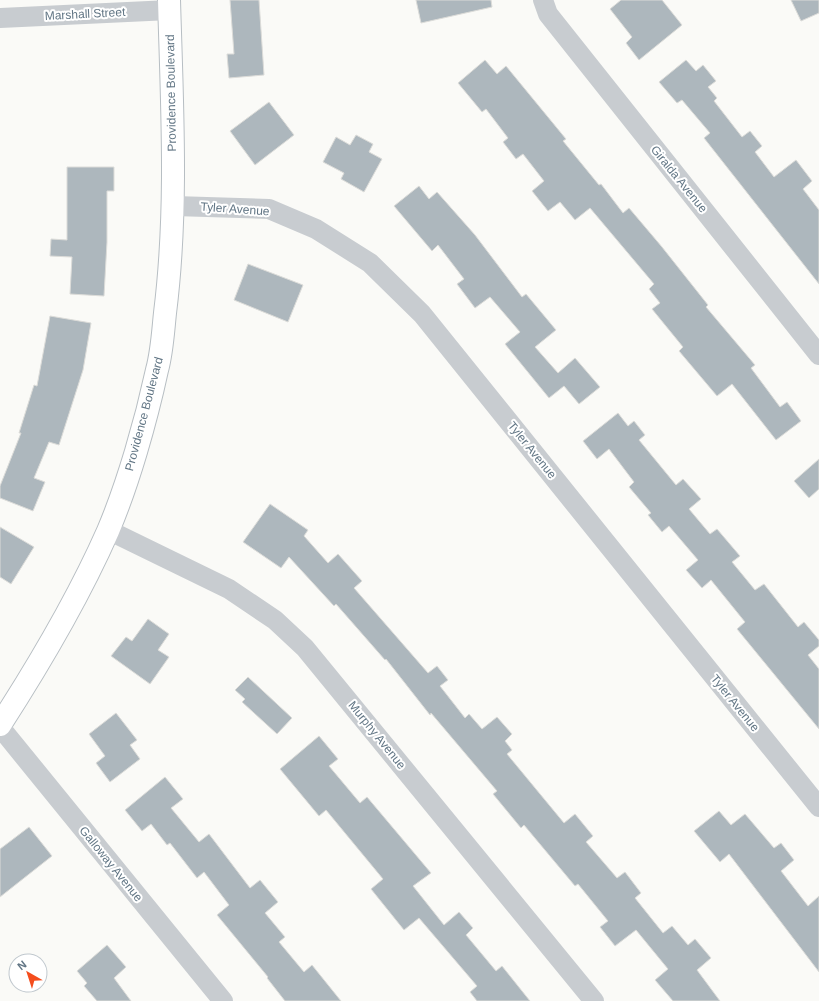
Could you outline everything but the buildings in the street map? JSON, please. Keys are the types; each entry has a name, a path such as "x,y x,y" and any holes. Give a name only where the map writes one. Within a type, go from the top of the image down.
{"main road":[{"name":"Providence Boulevard","path":"0,726 34,672 74,600 108,530 133,460 158,369 171,266 174,206 169,5"}],"street":[{"name":"Giralda Avenue","path":"543,0 548,14 819,355"},
{"name":"Marshall Street","path":"0,18 169,5"},
{"name":"Tyler Avenue","path":"174,206 269,209 316,229 370,263 422,314 819,807"},
{"name":"Murphy Avenue","path":"108,530 229,589 275,620 305,648 594,1001"},
{"name":"Galloway Avenue","path":"0,726 223,1001"}]}
